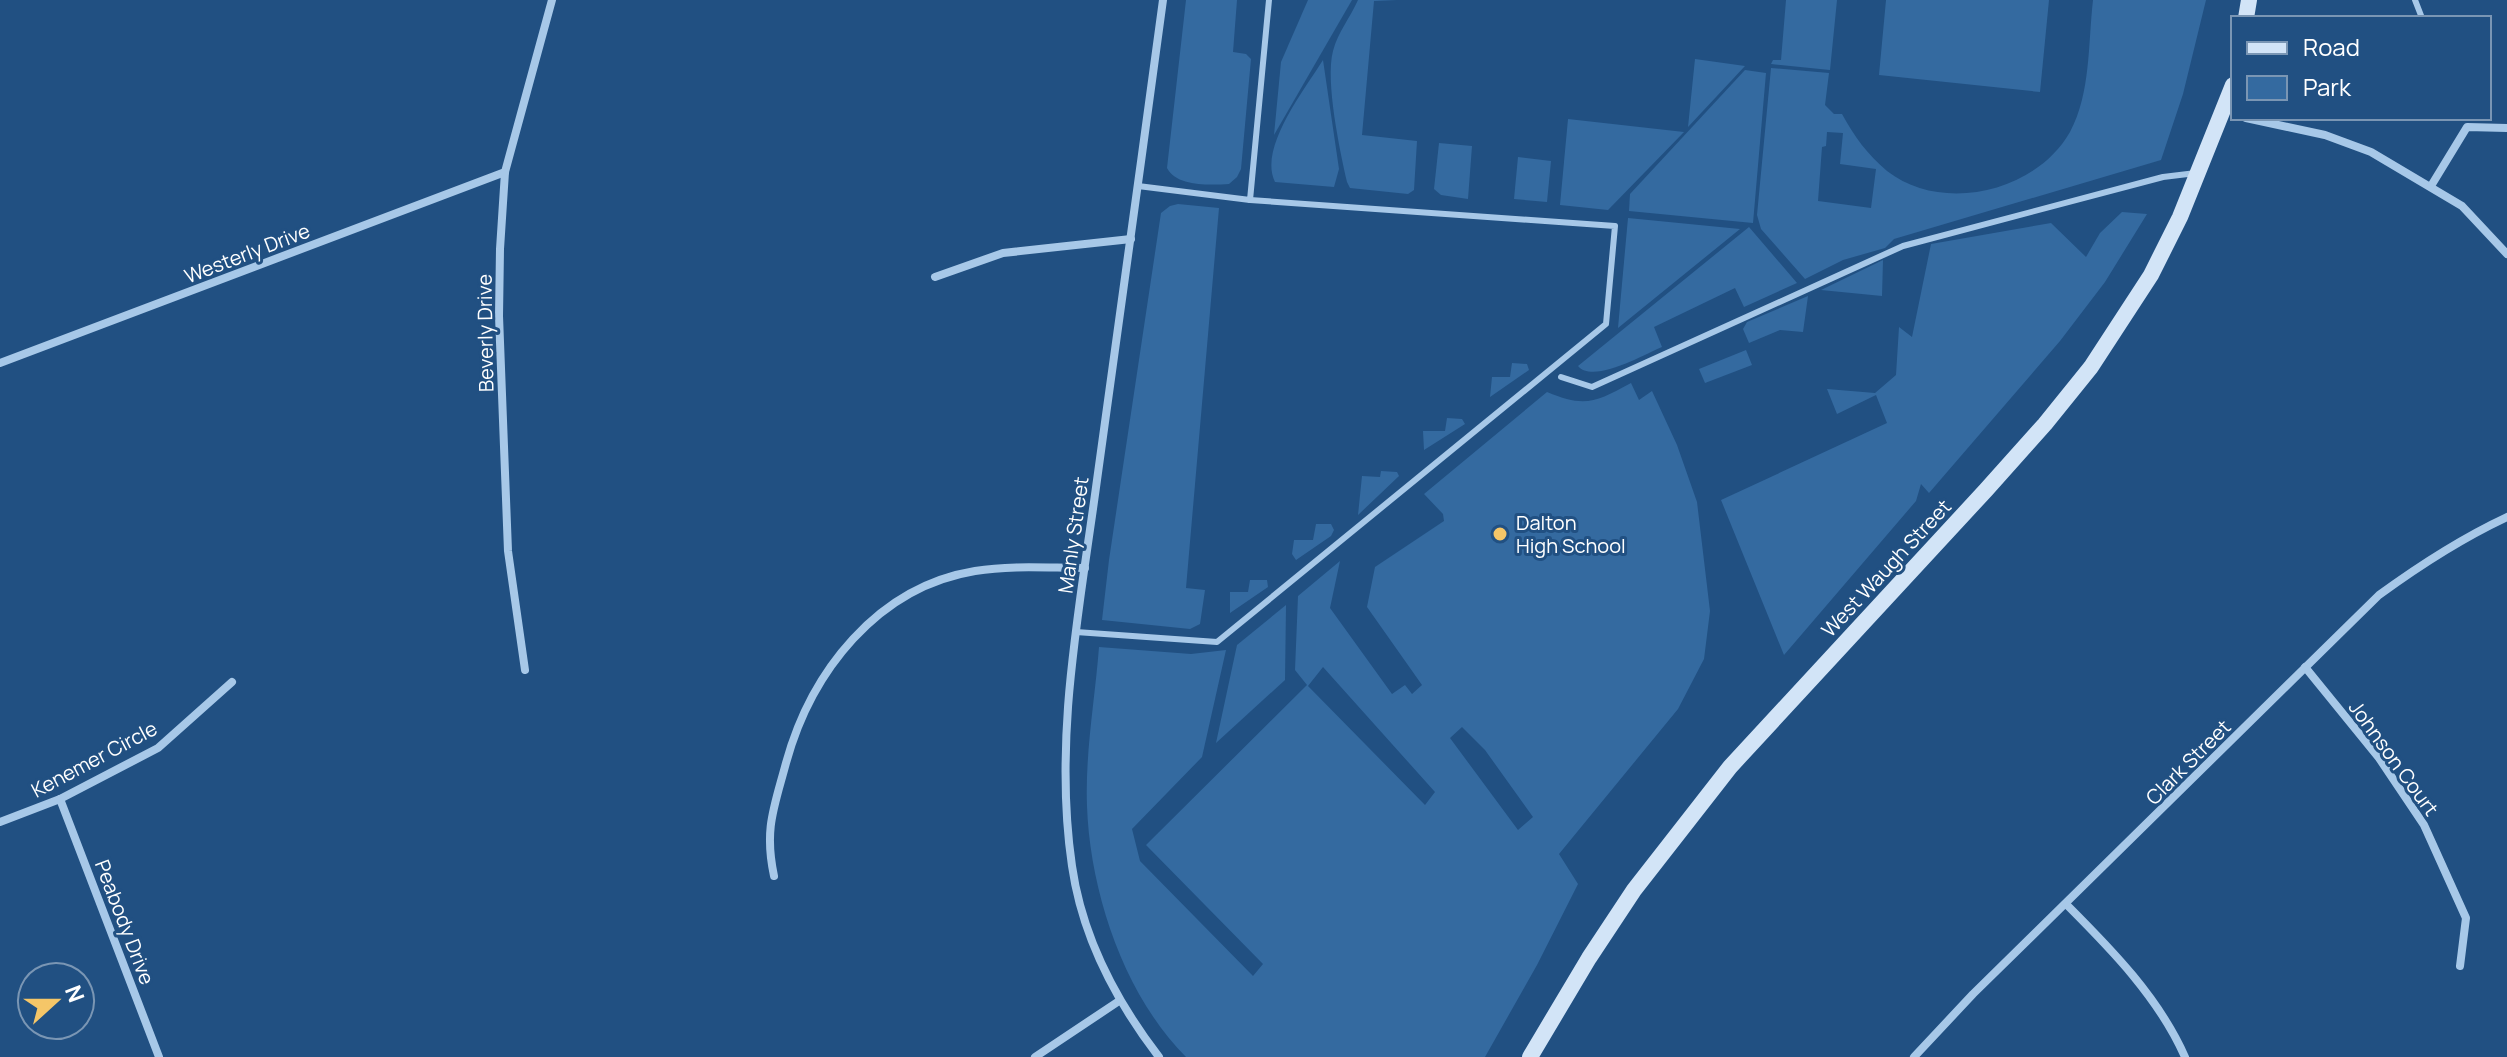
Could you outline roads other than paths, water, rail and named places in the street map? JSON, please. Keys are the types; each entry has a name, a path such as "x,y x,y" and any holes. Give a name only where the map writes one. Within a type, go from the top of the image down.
{"street":[{"name":"Beverly Drive","path":"525,670 508,551 499,316 505,172 552,0"},
{"name":"Manly Street","path":"1159,1057 1119,1001 1082,913 1072,867 1065,753 1076,632 1163,0"},
{"name":"West Waugh Street","path":"1530,1057 1634,890 1730,767 1996,479 2091,367 2151,275 2227,114"},
{"path":"2255,120 2325,135 2371,152 2462,206 2507,254"},
{"path":"2431,186 2465,123 2507,128"},
{"name":"Westerly Drive","path":"0,363 505,172"},
{"path":"935,277 1003,253 1131,239"},
{"name":"Clark Street","path":"1914,1057 1973,994 2379,595 2425,560 2507,517"},
{"path":"774,876 768,828 794,734 810,696 835,659 866,625 901,597 973,571 1019,567 1085,568"},
{"name":"Johnson Court","path":"2305,667 2379,758 2424,825 2466,918 2460,966"},
{"name":"Kenemer Circle","path":"0,822 60,799 158,748 232,682"},
{"name":"Peabody Drive","path":"60,799 159,1057"},
{"path":"2066,904 2113,951 2156,1007 2185,1057"},
{"path":"1035,1057 1119,1001"}],"lane":[{"path":"1250,200 1269,0"},
{"path":"1561,377 1592,387 1903,246 2148,181 2197,173"},
{"path":"1076,632 1217,642 1606,324 1615,226 1250,200 1138,186"}],"place":[{"name":"Dalton High School","path":"1500,534"}]}
